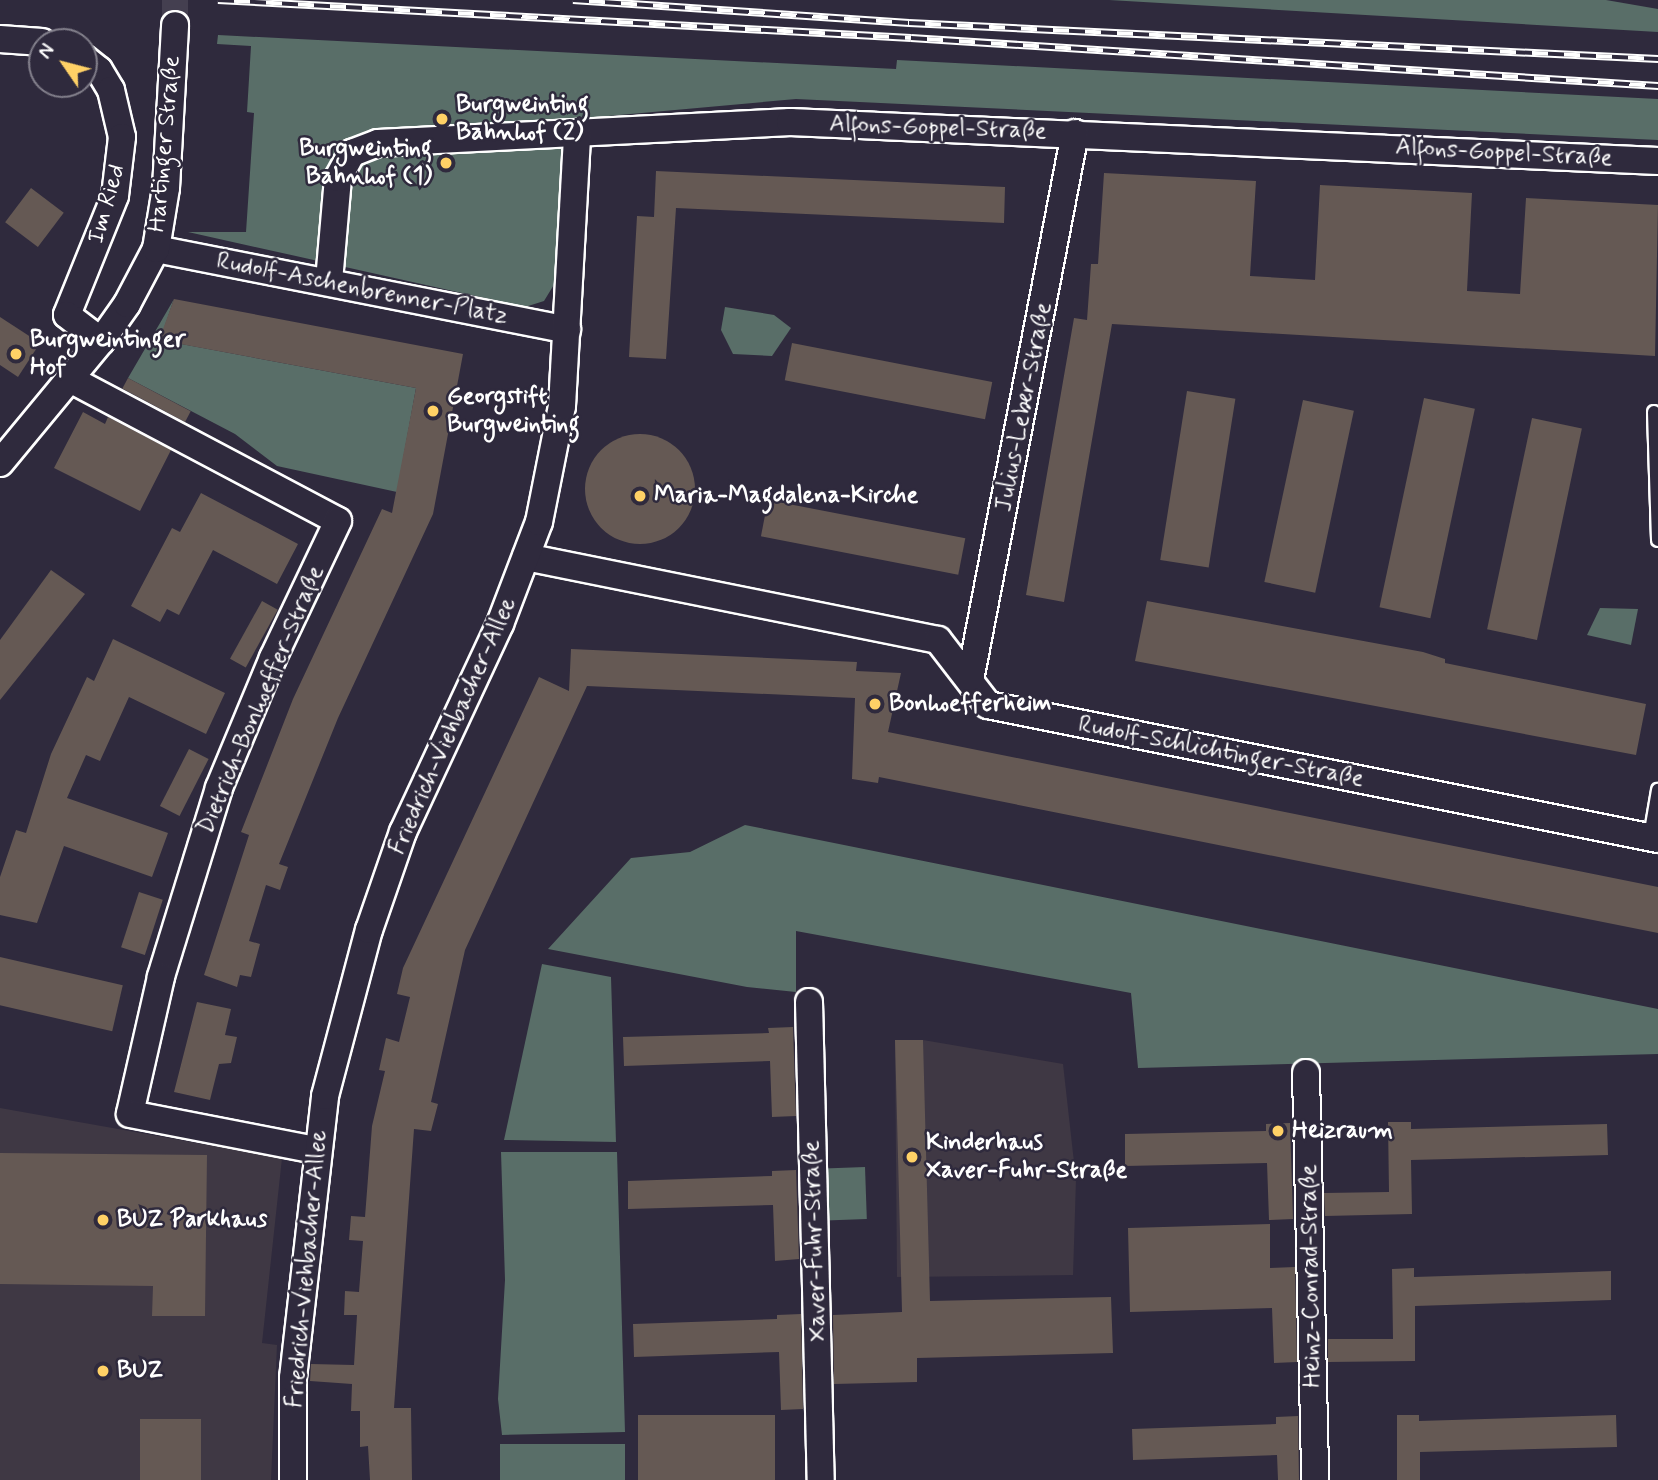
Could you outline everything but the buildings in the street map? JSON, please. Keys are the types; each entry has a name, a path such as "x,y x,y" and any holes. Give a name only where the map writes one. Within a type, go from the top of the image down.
{"street":[{"name":"Hartinger Straße","path":"0,463 101,341 156,250 166,188 175,25"},
{"path":"0,39 28,41"},
{"name":"Im Ried","path":"98,69 111,90 122,137 115,196 67,315 101,341"},
{"name":"Alfons-Goppel-Straße","path":"329,281 338,178 352,153 364,146 790,122 1658,161"},
{"name":"Julius-Leber-Straße","path":"970,680 1076,134"},
{"name":"Friedrich-Viehbacher-Allee","path":"293,1480 293,1378 316,1150 343,1023 403,832 526,557 538,522 562,406 577,135"},
{"name":"Rudolf-Aschenbrenner-Platz","path":"156,250 329,281 567,330"},
{"name":"Dietrich-Bonhoeffer-Straße","path":"70,379 338,521 273,658 219,788 165,961 130,1114 316,1150"},
{"name":"Rudolf-Schlichtinger-Straße","path":"526,557 938,640 988,705 1654,838"},
{"name":"Xaver-Fuhr-Straße","path":"809,1002 821,1480"},
{"name":"Heinz-Conrad-Straße","path":"1306,1073 1315,1480"}],"lane":[{"path":"1654,412 1658,540"},
{"path":"1654,838 1658,790"}],"shaded area":[{"path":"895,1040 923,1040 1063,1064 1076,1180 1073,1275 897,1277"},
{"name":"BUZ","path":"0,1108 282,1158 262,1343 277,1345 271,1480 0,1480"}],"green space":[{"path":"1109,0 1606,0 1658,9 1658,32"},
{"path":"218,35 896,69 897,60 1658,99 1658,140 796,99 564,120 555,283 544,301 525,307 188,232 246,232 254,113 247,112 251,46 217,44"},
{"path":"174,299 160,340 416,388 397,492 277,466 235,434 128,378"},
{"path":"725,307 774,315 791,328 772,356 733,354 721,330"},
{"path":"1600,608 1638,609 1631,645 1587,635"},
{"path":"745,825 1658,1009 1658,1054 1138,1068 1131,993 796,931 796,992 747,987 548,949 631,858 690,852"},
{"path":"542,964 611,977 616,1142 504,1140"},
{"path":"501,1152 617,1152 625,1432 502,1435 498,1399 505,1280"},
{"path":"865,1167 867,1219 826,1220 824,1168"},
{"path":"500,1444 625,1444 625,1480 500,1480"}],"tunnel":[{"path":"175,0 175,25"}],"railway":[{"path":"218,0 911,38 1658,86"},
{"path":"573,0 909,23 1658,59"}],"place":[{"name":"Burgweinting Bahnhof (2)","path":"442,119"},
{"name":"Burgweinting Bahnhof (1)","path":"446,163"},
{"name":"Burgweintinger Hof","path":"16,354"},
{"name":"Georgstift Burgweinting","path":"433,411"},
{"name":"Maria-Magdalena-Kirche","path":"640,496"},
{"name":"Bonhoefferheim","path":"875,704"},
{"name":"Heizraum","path":"1278,1131"},
{"name":"Kinderhaus Xaver-Fuhr-Straße","path":"912,1157"},
{"name":"BUZ Parkhaus","path":"103,1220"},
{"name":"BUZ","path":"103,1371"}]}
